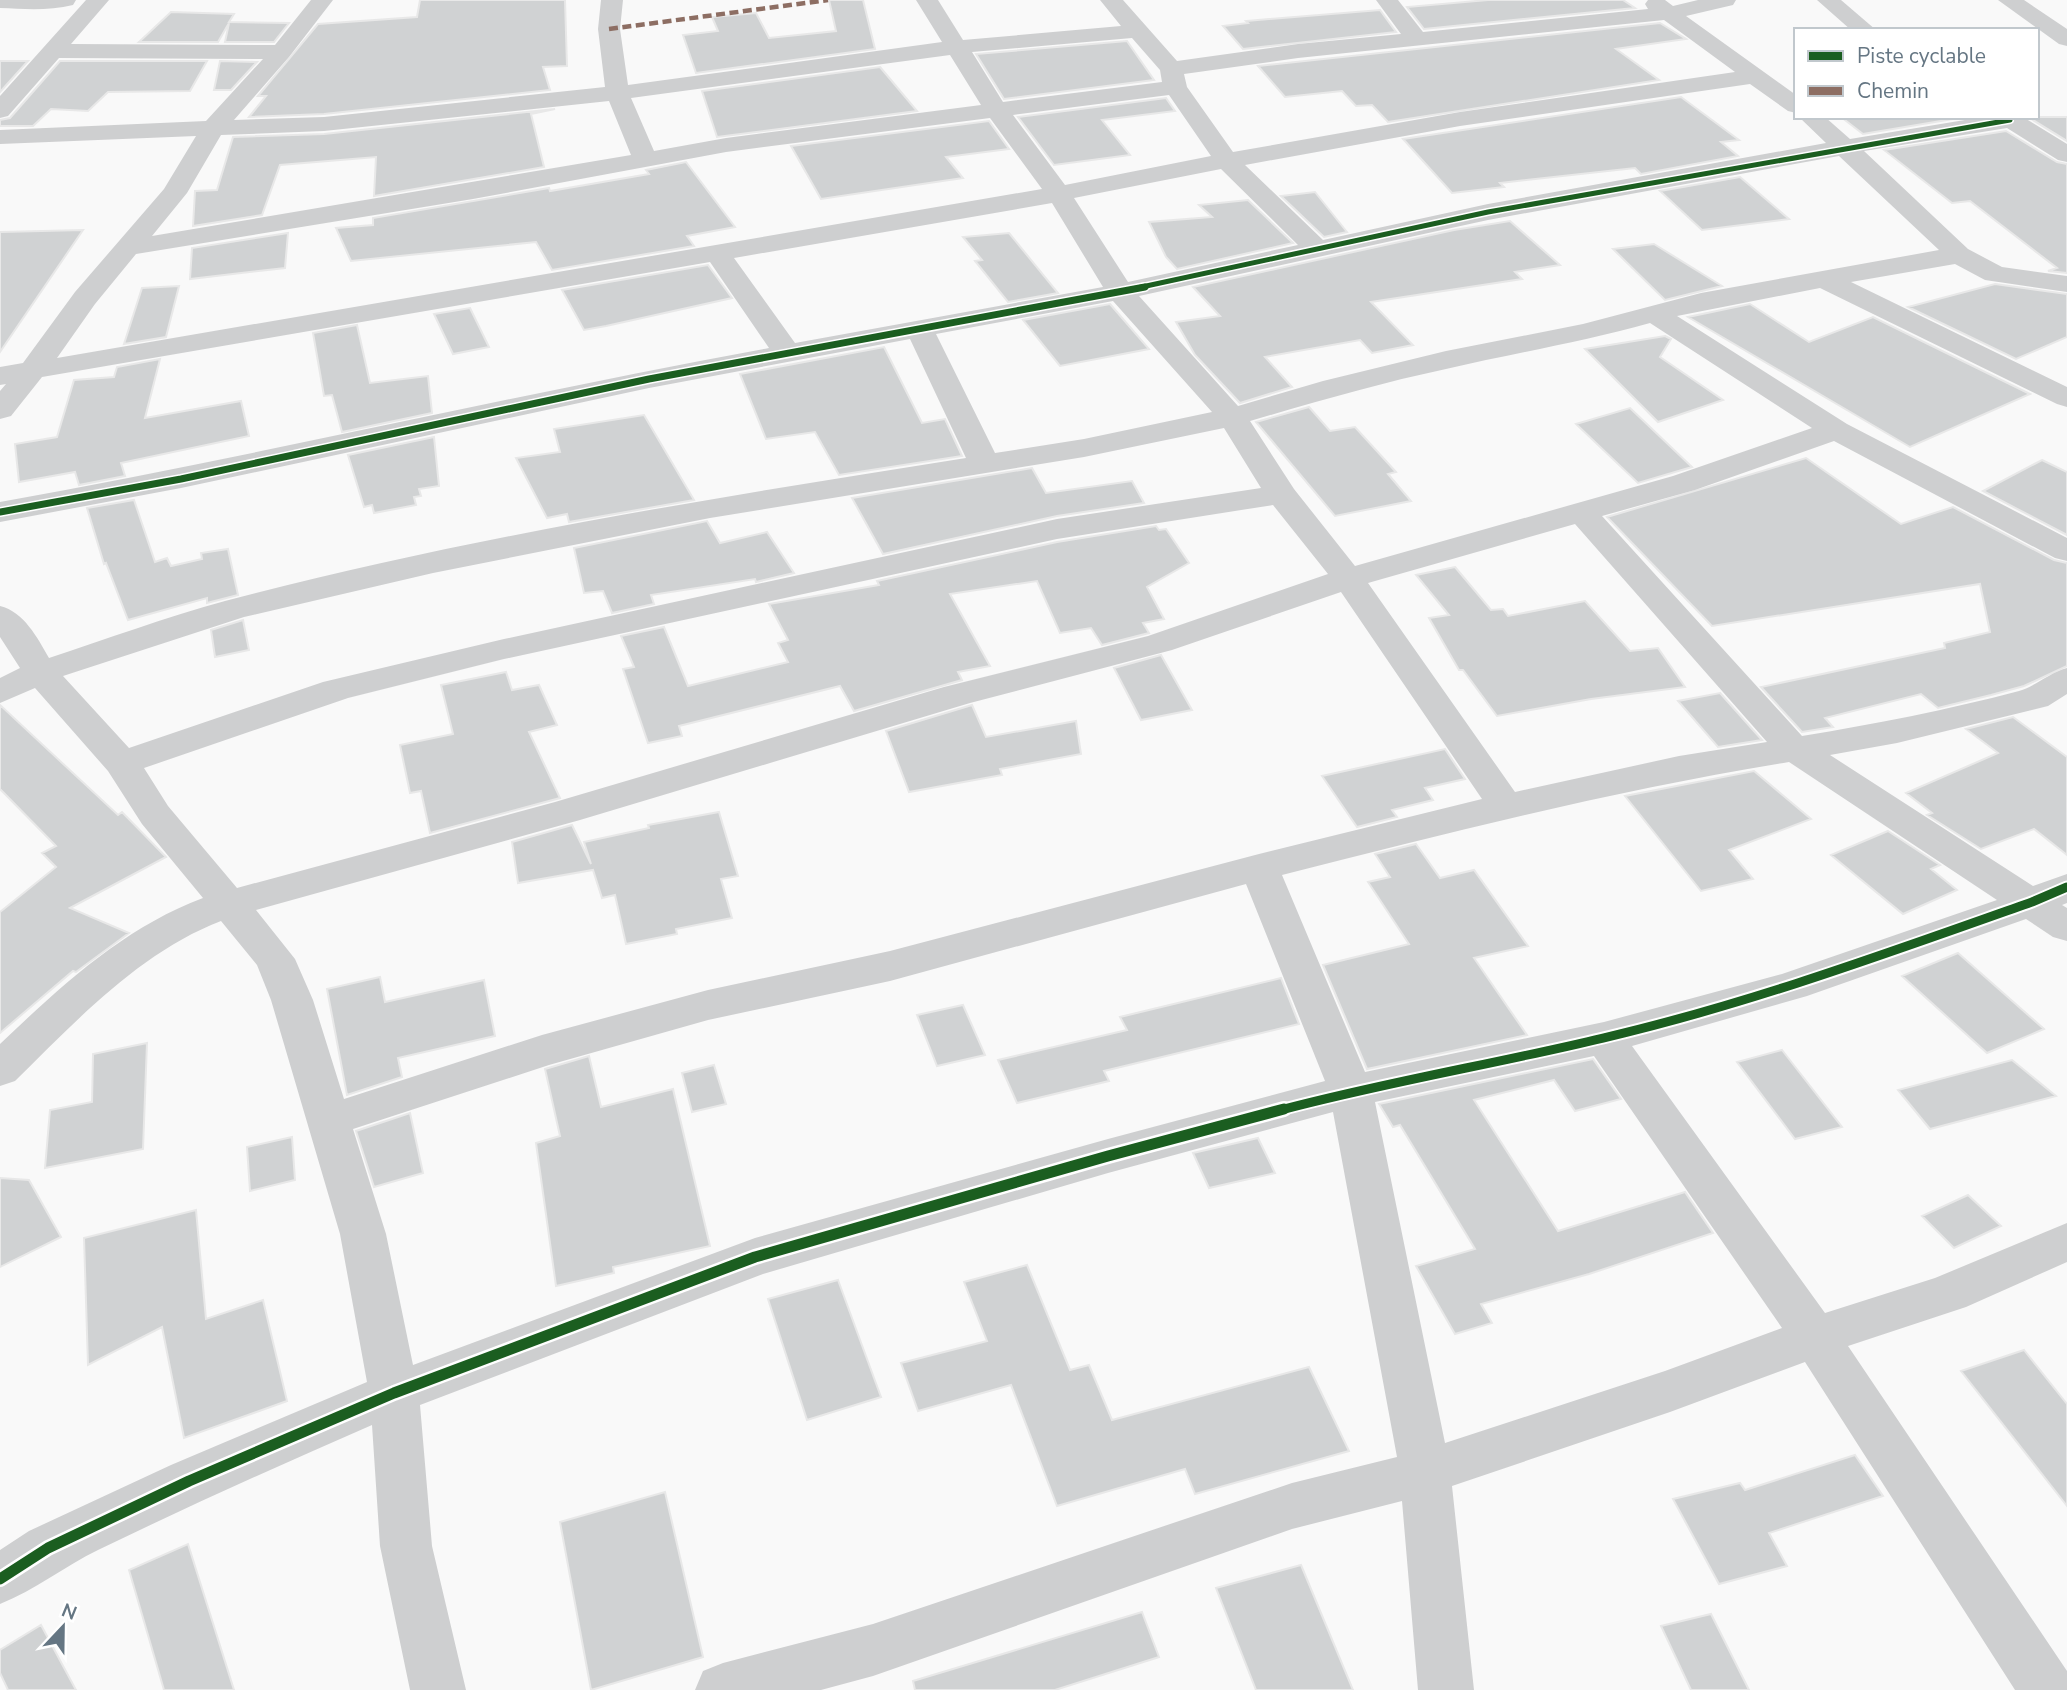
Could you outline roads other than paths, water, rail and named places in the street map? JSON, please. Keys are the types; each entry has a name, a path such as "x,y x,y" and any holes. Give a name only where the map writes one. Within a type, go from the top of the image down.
{"street":[{"path":"0,1 33,3 65,0"},
{"path":"0,111 8,92 53,51 98,0"},
{"path":"0,410 34,369 85,298 174,193 212,130 323,0"},
{"path":"612,0 609,29 617,93 645,159"},
{"path":"927,0 996,109 1059,194 1120,292 1232,417 1281,494 1349,578 1506,806"},
{"path":"1111,0 1173,78 1228,162 1317,249"},
{"path":"1387,0 1416,38"},
{"path":"1650,0 1794,105"},
{"path":"126,248 460,193 645,159 996,109 1416,38 1535,29 1671,13 1725,0"},
{"path":"1828,0 1863,28"},
{"path":"2009,0 2067,39"},
{"path":"0,137 324,124 617,93 956,47 1138,32"},
{"path":"53,51 281,52"},
{"path":"0,376 1059,194 1123,179 1460,119 1755,76"},
{"path":"1813,119 1959,255 1995,274 2067,284"},
{"path":"0,512 181,479 636,382 1120,292 1489,212 2008,119 2067,155"},
{"path":"717,252 788,353"},
{"path":"0,692 40,672 234,609 433,563 710,508 985,465 1232,417 1348,384 1446,360 1586,332 1700,301 1959,255"},
{"path":"1821,278 2067,398"},
{"path":"1653,313 1836,430 2067,551"},
{"path":"919,329 985,465"},
{"path":"0,1070 59,1013 121,960 179,923 227,904 567,811 957,695 1160,643 1349,578 1583,514 1684,483 1836,430"},
{"path":"122,763 336,690 491,652 1057,529 1281,494"},
{"path":"1583,514 1792,747 2055,906"},
{"path":"0,616 21,639 40,672 122,763 155,816 275,959 292,1000 363,1234 394,1393 406,1546 438,1690"},
{"path":"330,1120 542,1051 708,1005 890,966 1259,867 1506,806 1679,768 1792,747 1897,732 2056,697"},
{"path":"1259,867 1351,1091 1425,1472 1446,1690"},
{"path":"0,1579 48,1548 189,1481 394,1393 755,1257 1108,1156 1351,1091 1604,1038 1793,986 2055,906"},
{"path":"1604,1038 1815,1337 2047,1690"},
{"path":"723,1690 873,1650 1292,1506 1425,1472 1670,1391 1815,1337 1949,1293 2067,1242"}]}
